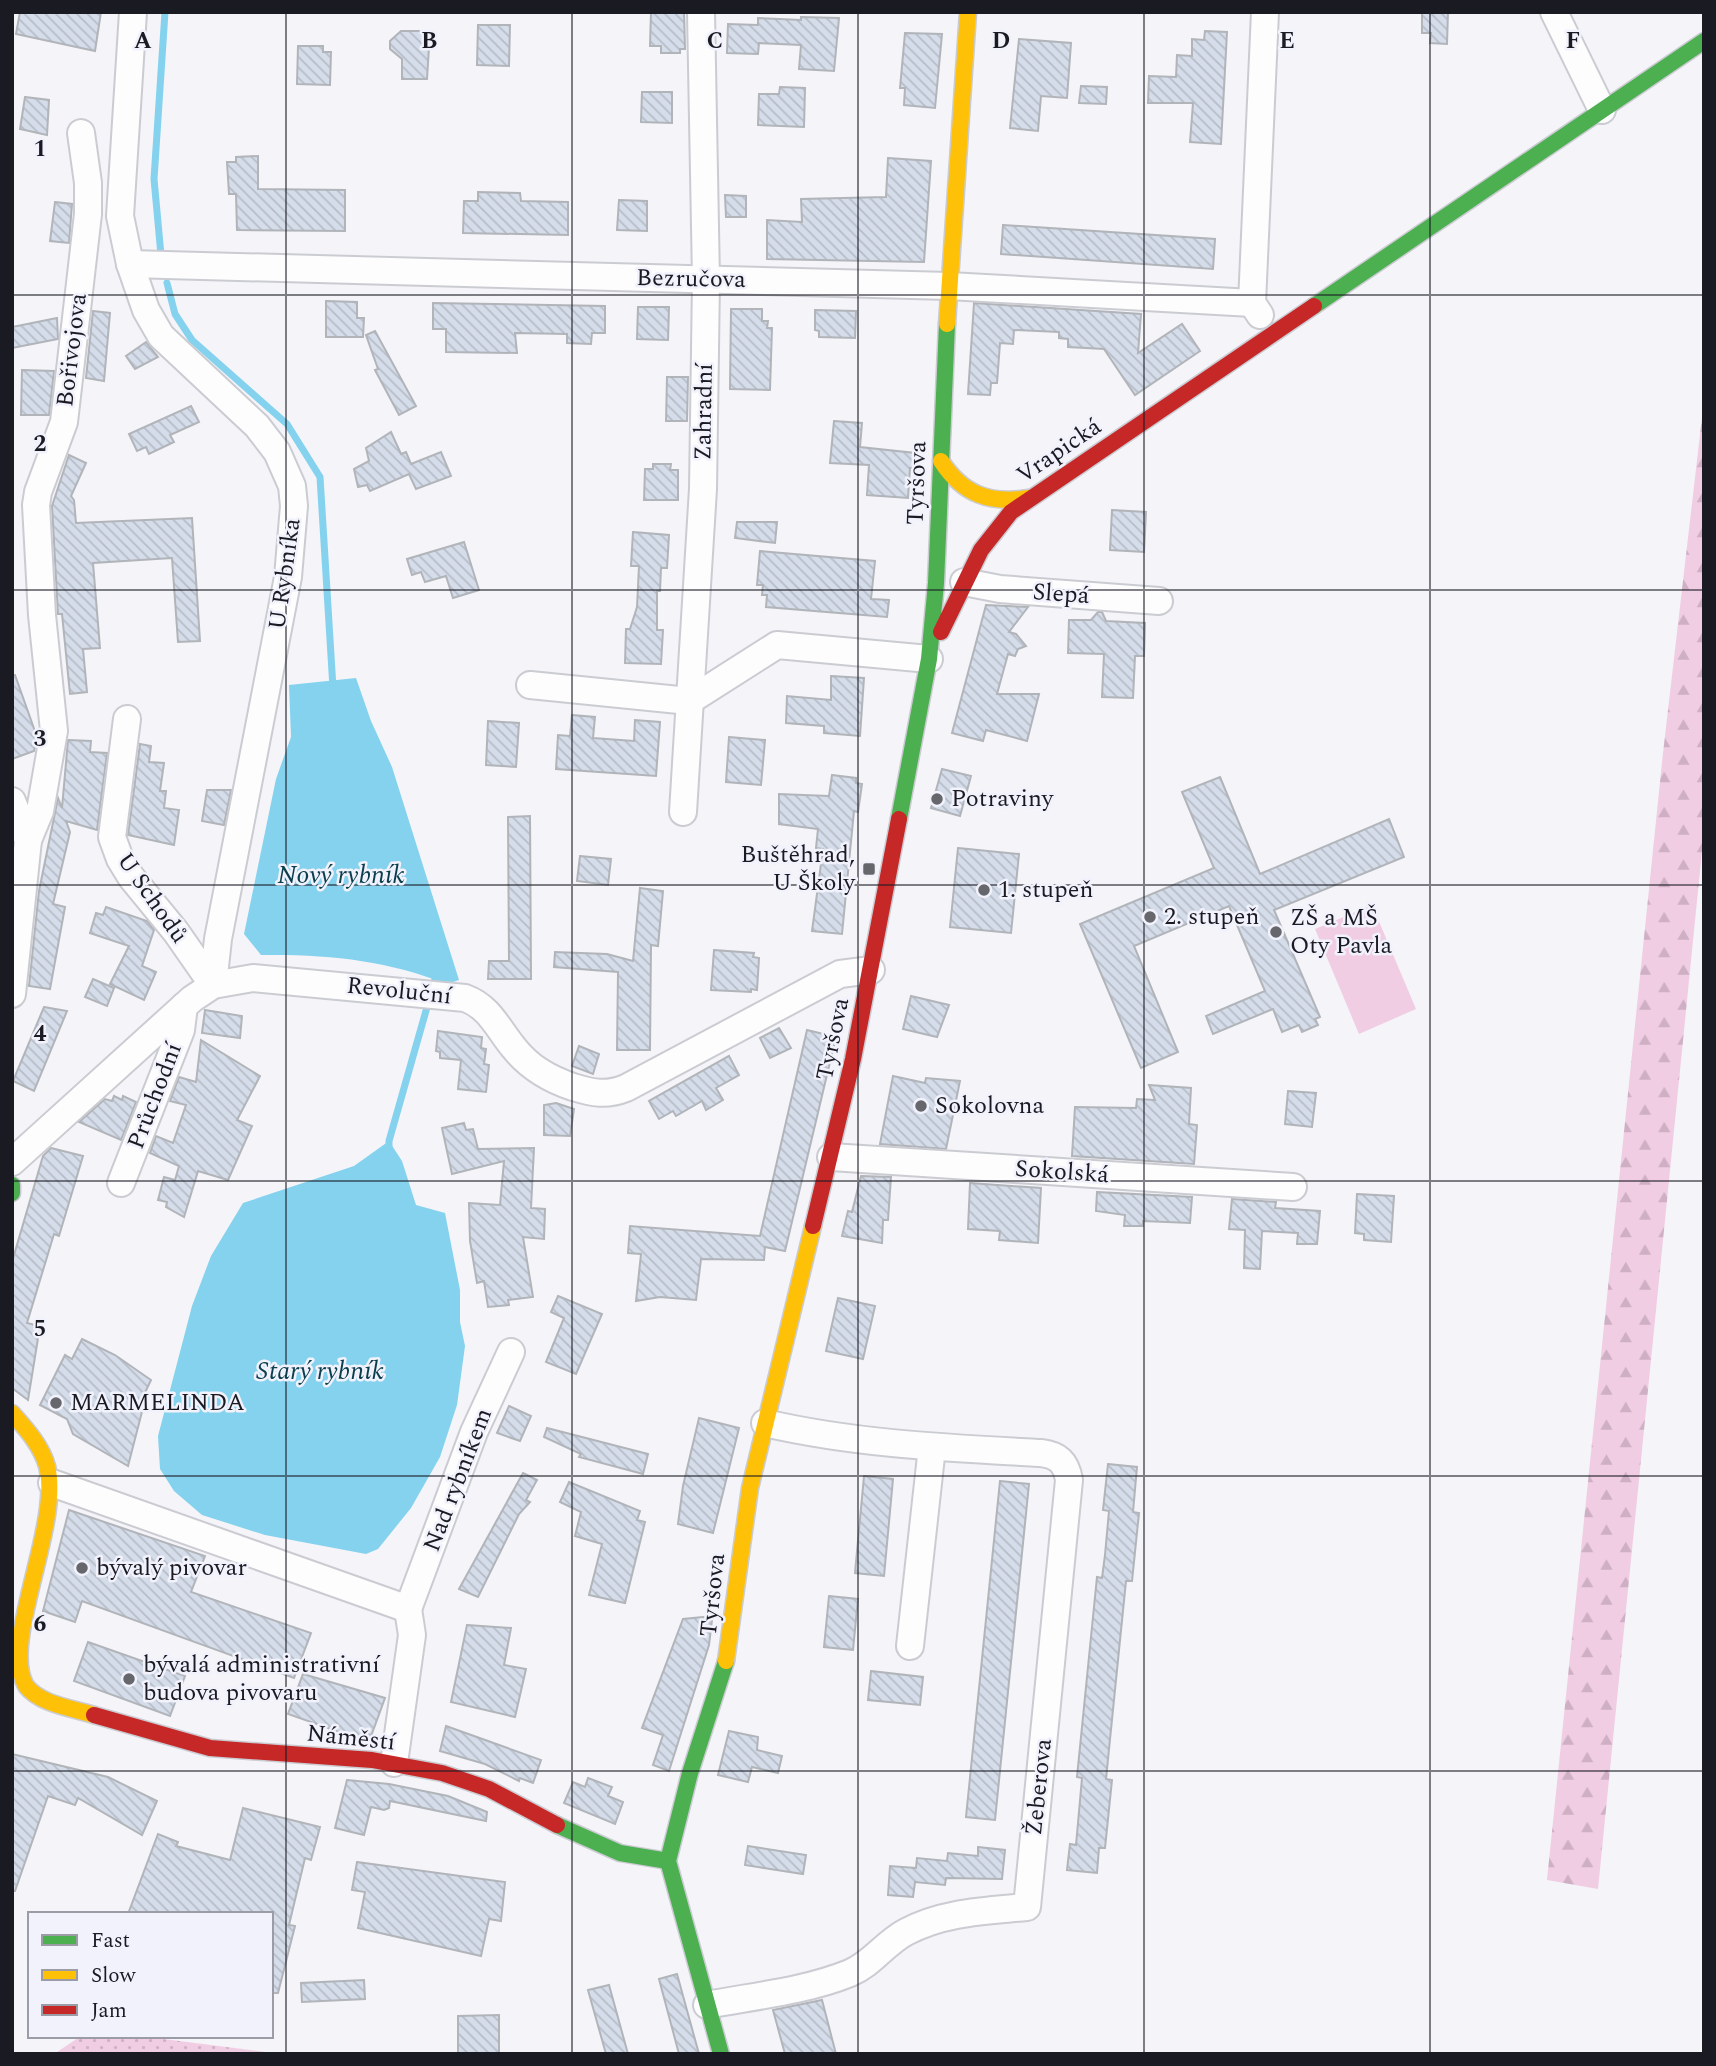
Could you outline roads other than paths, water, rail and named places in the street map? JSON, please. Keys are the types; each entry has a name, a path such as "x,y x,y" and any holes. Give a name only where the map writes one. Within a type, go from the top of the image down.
{"street":[{"path":"88,214 121,216 134,12"},
{"name":"Zahradní","path":"683,812 702,522 706,279 701,12"},
{"name":"Tyršova","path":"721,2054 668,1861 690,1773 730,1649 741,1537 765,1423 831,1157 871,970 929,659 936,583 949,286 968,12"},
{"path":"1265,12 1252,303 1273,333"},
{"path":"1554,12 1602,110"},
{"name":"Vrapická","path":"929,659 964,582 992,534 1011,512 1704,41"},
{"name":"Bořivojova","path":"28,840 40,811 54,731 42,615 36,498 64,422 88,214 88,183 81,133"},
{"name":"U Rybníka","path":"121,216 130,264 146,310 161,336 257,426 276,452 292,486 294,506 289,568 218,939 213,985"},
{"name":"Bezručova","path":"130,264 949,286 1252,303"},
{"path":"941,461 953,480 978,498 1003,502 1029,498"},
{"name":"Slepá","path":"964,582 1000,589 1158,601"},
{"path":"530,685 689,701 777,645 929,659"},
{"name":"U Schodů","path":"127,719 112,837 120,859 131,877 176,932 213,985"},
{"path":"12,801 28,840 12,994"},
{"name":"Revoluční","path":"12,1162 184,1006 213,985 237,979 272,978 465,998 489,1013 512,1046 539,1071 559,1082 602,1094 626,1088 839,974 871,970"},
{"name":"Průchodní","path":"121,1183 181,1030 184,1006"},
{"name":"Sokolská","path":"831,1157 1293,1187"},
{"path":"12,1185 12,1193"},
{"name":"Nad rybníkem","path":"408,1609 474,1432 511,1352"},
{"path":"12,1413 44,1451 52,1483 49,1513 28,1580 20,1621 18,1687"},
{"name":"Žeberova","path":"708,2005 831,1980 864,1966 893,1940 926,1923 958,1913 1027,1907 1068,1470 1063,1462 1051,1454 932,1447 842,1438 765,1423"},
{"path":"910,1646 932,1447"},
{"path":"52,1483 408,1609 412,1635 394,1763"},
{"name":"Náměstí","path":"18,1687 46,1699 204,1747 394,1763 487,1788 554,1825 633,1859 668,1861"}],"water":[{"name":"Nový rybník","path":"356,678 371,721 392,767 459,980 447,984 401,969 356,960 261,955 244,934 276,779 291,737 289,685"},
{"name":"Starý rybník","path":"389,1141 402,1161 416,1205 445,1213 460,1290 460,1322 465,1346 457,1405 440,1457 411,1508 378,1549 366,1554 265,1535 202,1515 174,1491 160,1469 158,1436 192,1306 211,1256 243,1203 354,1166"}],"waterway":[{"path":"161,255 154,179 165,12"},
{"path":"167,283 175,314 192,340 287,424 320,477 333,688"},
{"path":"389,1149 437,972"}],"place":[{"name":"Potraviny","path":"937,799"},
{"name":"Buštěhrad, U Školy","path":"869,869"},
{"name":"1. stupeň","path":"984,890"},
{"name":"2. stupeň","path":"1150,917"},
{"name":"ZŠ a MŠ Oty Pavla","path":"1276,932"},
{"name":"Sokolovna","path":"921,1106"},
{"name":"MARMELINDA","path":"56,1403"},
{"name":"bývalý pivovar","path":"82,1568"},
{"name":"bývalá administrativní budova pivovaru","path":"129,1679"}]}
